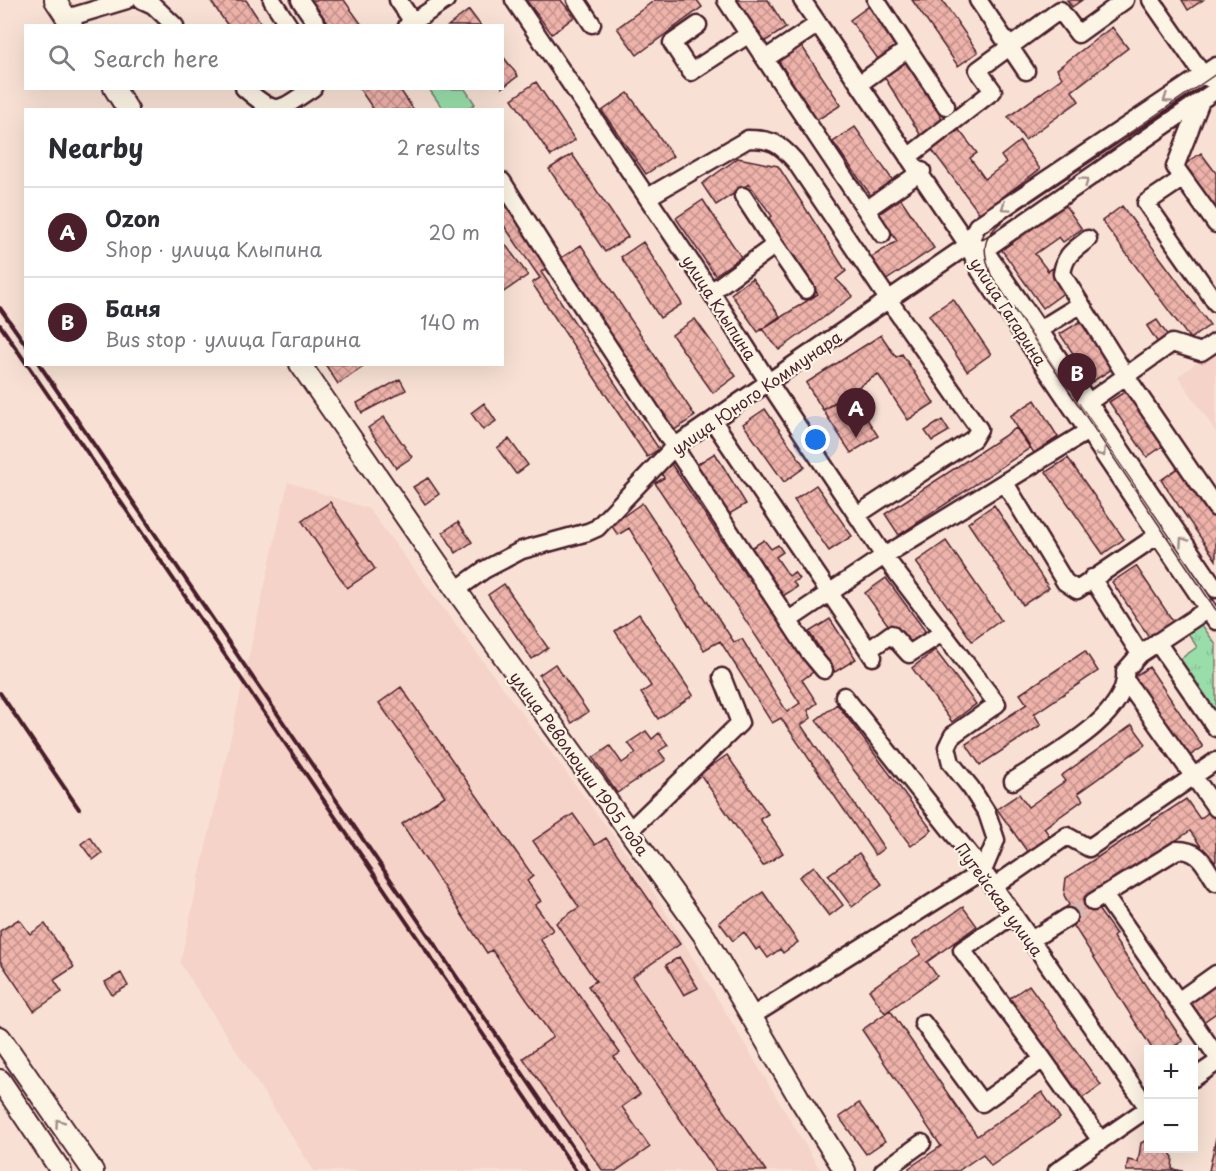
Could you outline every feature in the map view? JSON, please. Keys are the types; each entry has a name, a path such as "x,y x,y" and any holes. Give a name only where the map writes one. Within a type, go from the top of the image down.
{"main road":[{"path":"55,0 70,22"},
{"path":"115,90 127,108"},
{"name":"улица Революции 1905 года","path":"301,366 456,590 705,937 799,1098 845,1171"},
{"path":"0,1037 93,1171"},
{"path":"0,1080 61,1171"}],"street":[{"path":"70,22 127,0"},
{"path":"142,0 153,5 173,24"},
{"path":"272,0 288,24"},
{"path":"300,0 317,24"},
{"path":"398,0 410,24 446,0"},
{"name":"улица Клыпина","path":"514,0 648,197 884,556 997,704 953,735 947,747 951,762 987,813 996,840 982,871"},
{"path":"576,0 592,24"},
{"path":"726,0 882,234"},
{"name":"улица Гагарина","path":"802,0 908,157 1039,330 1216,589"},
{"path":"876,0 946,106"},
{"path":"978,0 1026,71"},
{"path":"908,157 993,92 978,70 1010,47 1057,5 1078,34 1125,0"},
{"path":"1151,0 1212,74"},
{"path":"765,59 818,24"},
{"path":"698,26 672,43 691,72 749,34"},
{"path":"859,84 908,49"},
{"name":"улица Юного Коммунара","path":"976,247 977,226 1212,74"},
{"path":"246,90 265,106 271,108"},
{"path":"279,108 310,90"},
{"name":"улица Юного Коммунара","path":"456,590 484,570 522,550 597,528 674,447 888,299 976,247 1216,90"},
{"path":"1201,101 1175,167 1216,224"},
{"path":"648,197 748,139 764,139 781,145 795,161 979,429 973,439 857,515"},
{"path":"866,210 921,172"},
{"path":"1183,178 1146,203 1216,303"},
{"path":"504,184 674,447 824,670"},
{"path":"743,196 806,290"},
{"path":"1088,239 1064,261 1062,274 1126,376 1216,508"},
{"path":"711,292 775,246"},
{"name":"улица Гагарина","path":"976,247 980,271 1212,615"},
{"path":"1039,330 1082,304"},
{"path":"1089,402 1172,343 1201,352 1216,342"},
{"path":"713,421 871,653 891,634 909,654 942,633"},
{"path":"789,620 884,556 1088,431"},
{"path":"1005,483 1065,582 1077,590 1158,535"},
{"path":"1092,578 1140,654"},
{"path":"1013,781 1093,728 1116,704 1126,681 1125,671 1140,654 1157,642 1212,615"},
{"path":"1157,642 1216,729"},
{"path":"629,831 740,723 722,678"},
{"path":"1126,681 1216,808"},
{"name":"Путейская улица","path":"844,696 982,871 1144,1101"},
{"path":"993,887 1067,836 1089,848 1216,761"},
{"path":"1215,880 1198,855 1189,850 1177,850 1098,899 1178,1001 1216,1055"},
{"path":"752,1016 982,871"},
{"path":"1013,915 962,950 1101,1141"},
{"path":"1031,940 1068,917"},
{"path":"1178,1001 1216,974"},
{"path":"923,1023 982,1103 1043,1059"},
{"path":"1198,1075 1216,1063"},
{"path":"1057,1171 1144,1111"},
{"path":"887,1170 922,1143"}],"shaded area":[{"path":"1216,349 1216,432 1178,376"},
{"path":"288,482 369,509 645,878 821,1171 314,1171 180,963"}],"green space":[{"path":"430,90 466,90 475,104 469,108 442,108"},
{"path":"1200,622 1216,645 1216,714 1179,660 1197,647 1186,630"}],"building":[{"path":"210,0 246,0 262,24 227,24"},
{"path":"305,0 344,0 361,24 322,24"},
{"path":"526,0 561,0 574,17 552,34"},
{"path":"655,0 697,0 702,7 637,55 617,28"},
{"path":"732,0 768,0 786,28 761,44"},
{"path":"912,0 942,0 978,52 958,66"},
{"path":"1067,0 1082,0 1072,7"},
{"path":"1182,0 1203,0 1188,10"},
{"path":"869,6 897,45 878,59 850,20"},
{"path":"469,10 480,24 451,24"},
{"path":"1112,27 1128,48 1072,91 1079,101 1025,140 1008,117 1062,78 1057,69"},
{"path":"801,45 841,105 817,120 778,60"},
{"path":"504,58 518,76 504,86"},
{"path":"905,61 946,125 923,139 883,75"},
{"path":"536,82 575,140 551,156 512,99"},
{"path":"360,90 400,90 413,108 373,108"},
{"path":"628,93 673,156 646,174 602,111"},
{"path":"855,127 894,182 872,197 833,142"},
{"path":"959,130 977,153 970,158 985,179 1006,163 1001,156 1020,141 1040,169 980,214 932,150"},
{"path":"1201,153 1216,173 1216,217 1180,168"},
{"path":"572,154 628,237 605,252 549,169"},
{"path":"738,158 778,166 846,271 836,279 853,296 779,350 762,329 818,294 767,220 772,216 749,184 716,205 702,184"},
{"path":"901,199 934,248 885,281 870,258 897,241 879,214"},
{"path":"703,200 741,257 715,275 676,218"},
{"path":"504,201 548,267 541,272 659,449 647,457 532,283 540,278 504,226"},
{"path":"1064,204 1082,229 1063,242 1059,237 1035,254 1048,271 1053,268 1069,289 1043,308 1001,249"},
{"path":"1122,206 1210,325 1190,339 1102,221"},
{"path":"643,242 682,304 660,318 621,257"},
{"path":"504,243 528,275 504,292"},
{"path":"581,245 695,416 673,431 558,260"},
{"path":"752,278 780,316 758,332 731,294"},
{"path":"953,299 991,354 967,371 929,315"},
{"path":"695,319 736,376 713,393 672,335"},
{"path":"1157,320 1168,336 1158,343 1147,326"},
{"path":"1081,321 1112,369 1092,382 1060,334"},
{"path":"881,335 896,357 902,354 934,403 908,420 878,374 823,410 806,383"},
{"path":"326,366 362,366 363,367 338,384"},
{"path":"400,379 406,390 362,413 357,403"},
{"path":"1129,389 1167,443 1147,457 1109,402"},
{"path":"850,393 878,436 851,453 823,410"},
{"path":"1035,400 1058,437 1034,453 1010,416"},
{"path":"484,403 496,421 483,430 471,413"},
{"path":"765,409 805,467 784,482 743,424"},
{"path":"384,417 412,457 396,468 368,428"},
{"path":"942,420 949,431 932,441 925,431"},
{"path":"1016,428 1030,448 899,535 885,514"},
{"path":"509,439 528,465 516,474 497,448"},
{"path":"715,453 746,504 726,516 696,465"},
{"path":"1068,458 1124,539 1103,554 1046,472"},
{"path":"670,462 746,576 750,574 813,672 802,680 817,703 808,710 811,718 801,725 884,848 875,855 781,718 772,723 720,641 704,650 629,528 618,535 611,525 642,503 734,642 742,639 787,712 800,703 655,483 664,478 659,469"},
{"path":"1181,466 1216,517 1216,560 1161,480"},
{"path":"428,478 439,494 425,504 413,487"},
{"path":"816,485 852,536 829,551 794,500"},
{"path":"330,502 375,569 347,588 302,521"},
{"path":"994,505 1049,588 1023,605 968,523"},
{"path":"458,522 472,542 456,553 443,532"},
{"path":"764,540 771,549 778,545 783,552 776,557 789,576 794,572 799,579 793,582 797,587 783,596 751,548"},
{"path":"946,541 1001,620 972,641 916,562"},
{"path":"1136,566 1173,621 1149,637 1112,582"},
{"path":"886,578 926,632 904,647 865,593"},
{"path":"504,584 548,648 532,659 488,595"},
{"path":"639,614 693,695 658,719 641,693 651,686 615,631"},
{"path":"830,619 856,659 835,672 809,632"},
{"path":"935,650 976,704 952,722 912,668"},
{"path":"1085,651 1098,671 1034,714 1041,725 980,765 966,744 1027,704 1020,694"},
{"path":"555,664 588,712 572,723 539,675"},
{"path":"1149,667 1203,747 1185,759 1130,679"},
{"path":"401,687 533,876 527,881 541,901 535,905 553,930 540,939 620,1053 614,1057 640,1094 622,1107 650,1147 616,1171 603,1171 523,1058 553,1037 492,950 487,953 402,824 445,796 379,703"},
{"path":"837,704 932,830 911,846 816,720"},
{"path":"1132,725 1146,744 1078,793 1083,800 1044,828 1051,838 1029,854 997,809 1019,794 1028,807 1065,781 1061,776"},
{"path":"646,731 652,739 659,733 668,745 659,751 666,760 617,793 593,758 610,746 622,763 636,753 628,743"},
{"path":"727,755 768,814 760,819 783,853 763,866 700,774"},
{"path":"1186,799 1200,819 1214,808 1216,811 1216,861 1213,863 1190,831 1090,898 1116,934 1113,937 1183,1041 1177,1045 1150,1045 1063,909 1069,905 1064,895 1066,878"},
{"path":"573,814 595,845 606,838 680,944 632,977 766,1171 716,1171 588,986 596,981 556,923 579,907 533,841"},
{"path":"90,837 102,853 93,860 81,844"},
{"path":"859,853 882,884 852,907 828,875"},
{"path":"814,866 843,905 829,916 799,877"},
{"path":"763,892 798,942 783,953 780,949 768,958 760,947 756,950 744,932 733,941 719,922"},
{"path":"963,907 977,926 927,962 937,976 885,1013 869,990 921,954 912,942"},
{"path":"19,919 30,934 45,924 74,967 54,980 62,992 34,1011 0,961 0,931"},
{"path":"679,957 698,988 684,995 666,965"},
{"path":"121,973 128,986 112,995 105,982"},
{"path":"1216,983 1216,1013 1199,1025 1185,1006"},
{"path":"1029,985 1101,1085 1078,1101 1007,1000"},
{"path":"890,1010 977,1136 1042,1092 1060,1118 991,1166 983,1154 958,1171 910,1171 909,1168 941,1146 862,1030"},
{"path":"859,1103 885,1141 866,1154 839,1117"},
{"path":"1216,1138 1216,1171 1209,1171"},
{"path":"1144,1141 1144,1153 1170,1153 1173,1157 1172,1169 1183,1171 1126,1171 1128,1160 1138,1162 1141,1143"}],"tunnel":[{"path":"1068,917 1093,902"}],"tram line":[{"path":"1216,74 1009,215 989,235 985,247 991,275 1216,610"}],"railway":[{"path":"0,308 24,342"},
{"path":"0,325 24,360"},
{"path":"28,366 576,1171"},
{"path":"40,366 589,1171"},
{"path":"0,693 79,809"}],"place":[{"name":"Баня","path":"1077,403"},
{"name":"Ozon","path":"856,438"}]}
